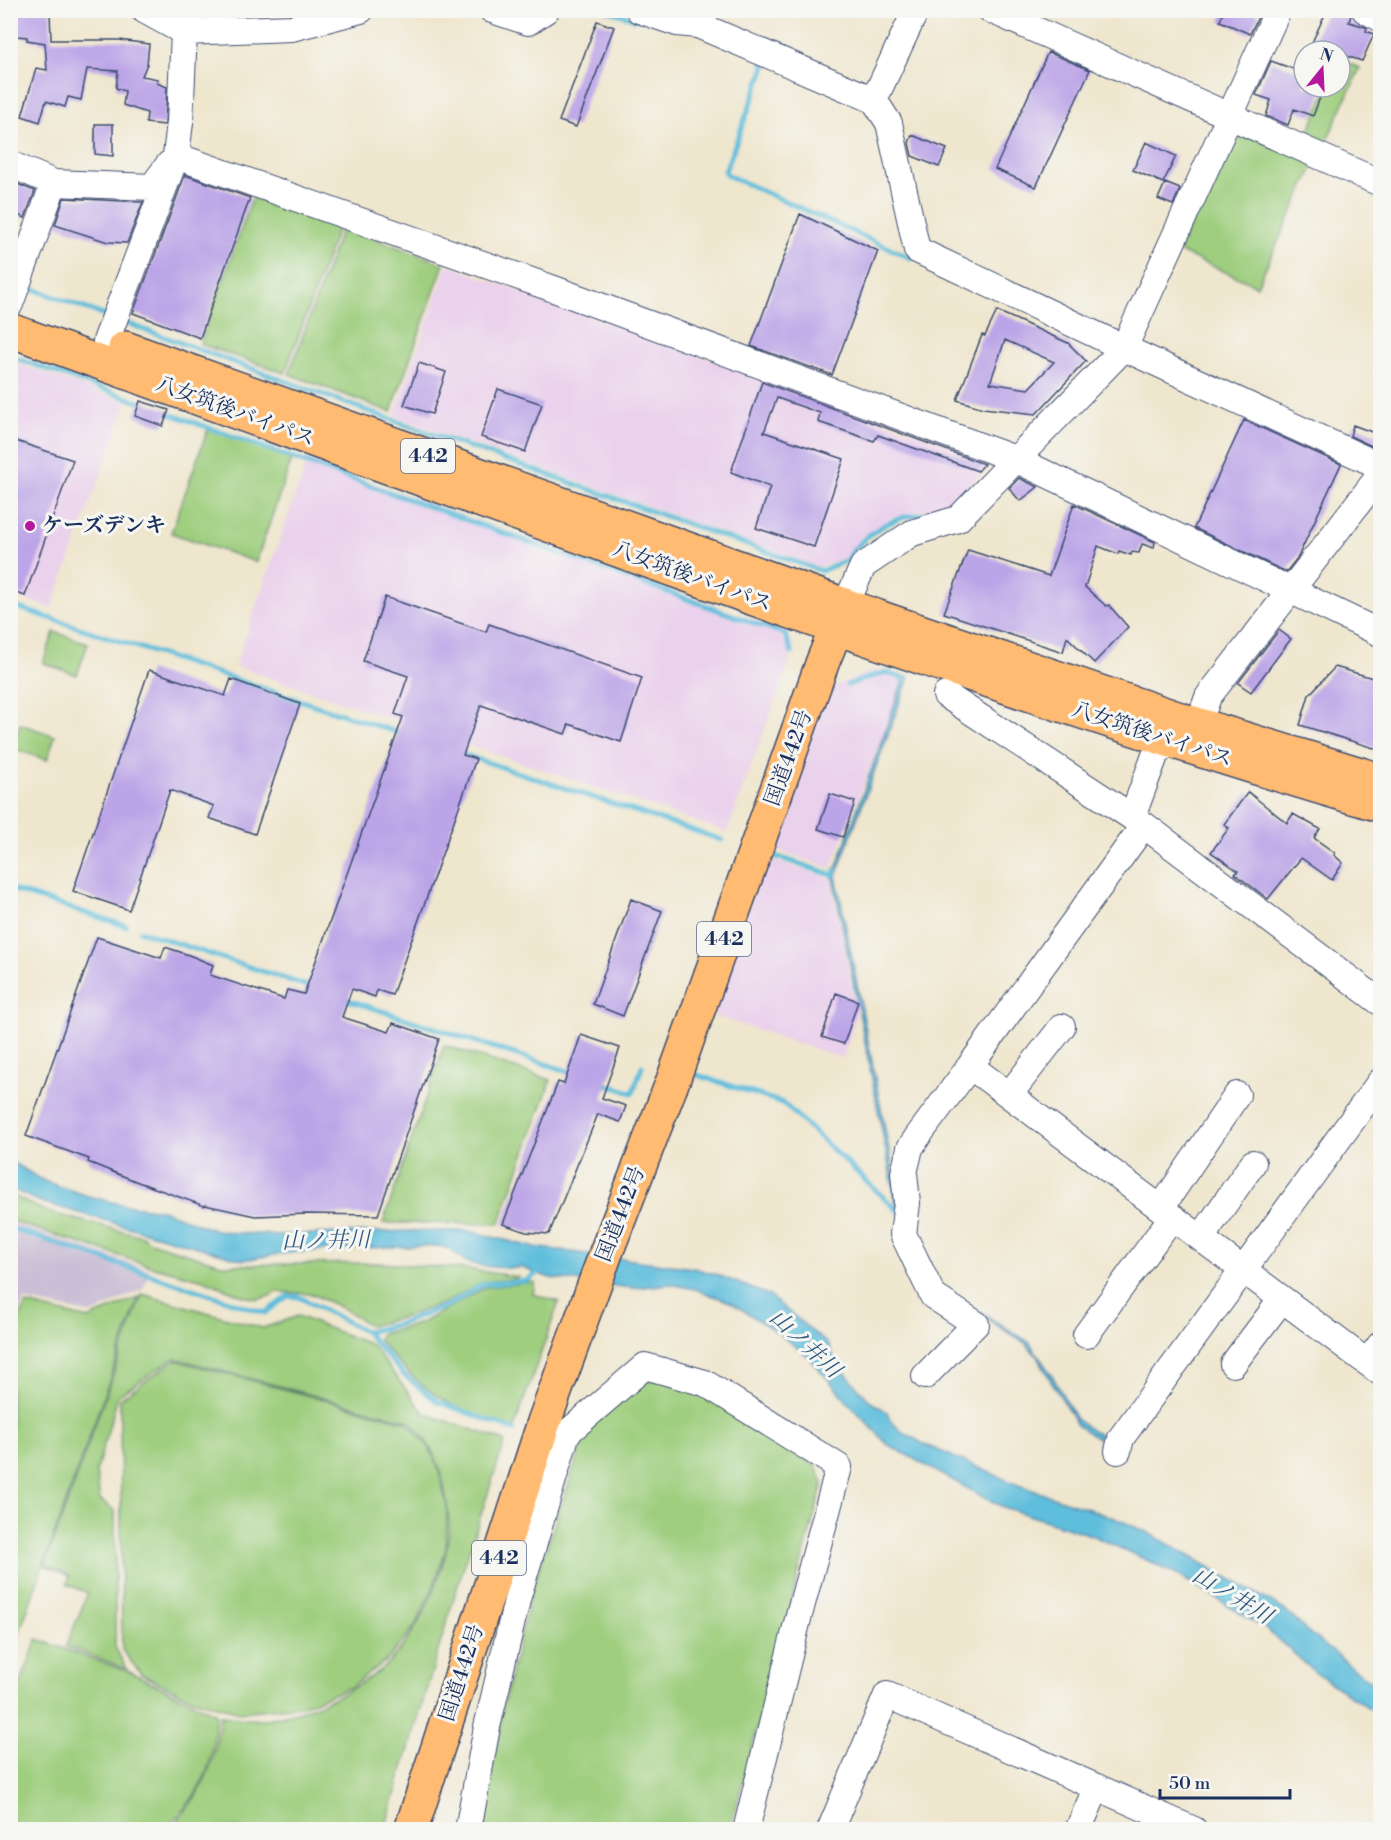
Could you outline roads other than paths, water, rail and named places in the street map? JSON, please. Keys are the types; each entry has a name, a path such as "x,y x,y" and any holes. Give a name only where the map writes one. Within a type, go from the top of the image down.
{"highway":[{"name":"八女筑後バイパス","path":"10,305 841,616"},
{"name":"八女筑後バイパス","path":"10,330 841,616 1183,729 1380,805"},
{"name":"国道442号","path":"411,1830 447,1717 555,1428 594,1288 607,1250 672,1083 841,616"},
{"name":"八女筑後バイパス","path":"1183,729 1380,780"},
{"path":"435,1830 451,1765 447,1717"}],"street":[{"path":"144,10 183,21 292,28 361,10"},
{"path":"492,10 528,22 546,10"},
{"path":"639,10 677,23 699,18 874,100 889,123 917,250 1380,466"},
{"path":"874,100 916,10"},
{"path":"991,10 1380,183"},
{"path":"841,616 863,566 912,533 958,519 1124,348 1278,10"},
{"path":"1365,10 1380,18"},
{"path":"106,342 176,156 180,122 183,21"},
{"path":"10,164 54,183 152,187 176,156"},
{"path":"176,156 554,289 1015,459 1380,633"},
{"path":"10,305 54,183"},
{"path":"925,1376 976,1324 933,1296 903,1234 907,1203 904,1173 910,1149 970,1066 1138,821 1156,753 1183,729 1380,475"},
{"path":"946,695 1138,821 1380,1002"},
{"path":"1009,1095 1062,1027"},
{"path":"970,1066 1282,1299 1376,1360"},
{"path":"1119,1444 1380,1082"},
{"path":"1086,1335 1238,1095"},
{"path":"1201,1238 1253,1163"},
{"path":"1233,1364 1282,1299"},
{"path":"468,1830 487,1727 555,1428 645,1366 705,1383 839,1467 799,1615 746,1830"},
{"path":"830,1830 887,1695 1194,1830"},
{"path":"1078,1830 1096,1787"}],"water":[{"path":"901,675 909,677 836,876 901,1211 898,1213 833,877 903,681 899,677"},
{"name":"山ノ井川","path":"10,1161 44,1181 88,1196 124,1205 162,1210 211,1229 234,1233 278,1235 468,1231 533,1247 694,1268 768,1295 828,1344 836,1362 871,1402 886,1411 891,1421 901,1431 924,1444 1018,1485 1112,1517 1149,1533 1285,1610 1307,1631 1380,1687 1380,1713 1317,1674 1266,1629 1183,1578 1091,1535 1003,1507 888,1445 808,1356 771,1328 730,1302 695,1289 670,1284 633,1288 550,1278 520,1267 477,1265 439,1246 323,1250 244,1260 41,1202 11,1189"},
{"path":"943,1289 1029,1342 1053,1377 1076,1419 1094,1432 1111,1438 1109,1442 1095,1437 1077,1425 1036,1355 1024,1342 940,1290"}],"waterway":[{"path":"607,10 635,19"},
{"path":"763,63 766,64 725,171 727,175 911,258"},
{"path":"25,286 109,317"},
{"path":"121,321 387,418 821,571 847,560 856,547 886,524 904,517 941,512 956,505"},
{"path":"10,356 144,404"},
{"path":"162,411 785,634 792,653"},
{"path":"10,605 402,734"},
{"path":"847,685 886,672 905,679"},
{"path":"456,752 722,840"},
{"path":"772,855 833,875 835,871"},
{"path":"10,889 126,926"},
{"path":"140,931 313,988"},
{"path":"342,998 573,1073"},
{"path":"602,1083 633,1093 642,1066"},
{"path":"688,1072 783,1103 897,1210"},
{"path":"10,1228 265,1313 288,1296 299,1297 366,1332 404,1375 438,1402 514,1430"},
{"path":"366,1332 400,1324 448,1305 484,1284 526,1281 543,1269"}],"place":[{"name":"ケーズデンキ","path":"30,526"}]}
